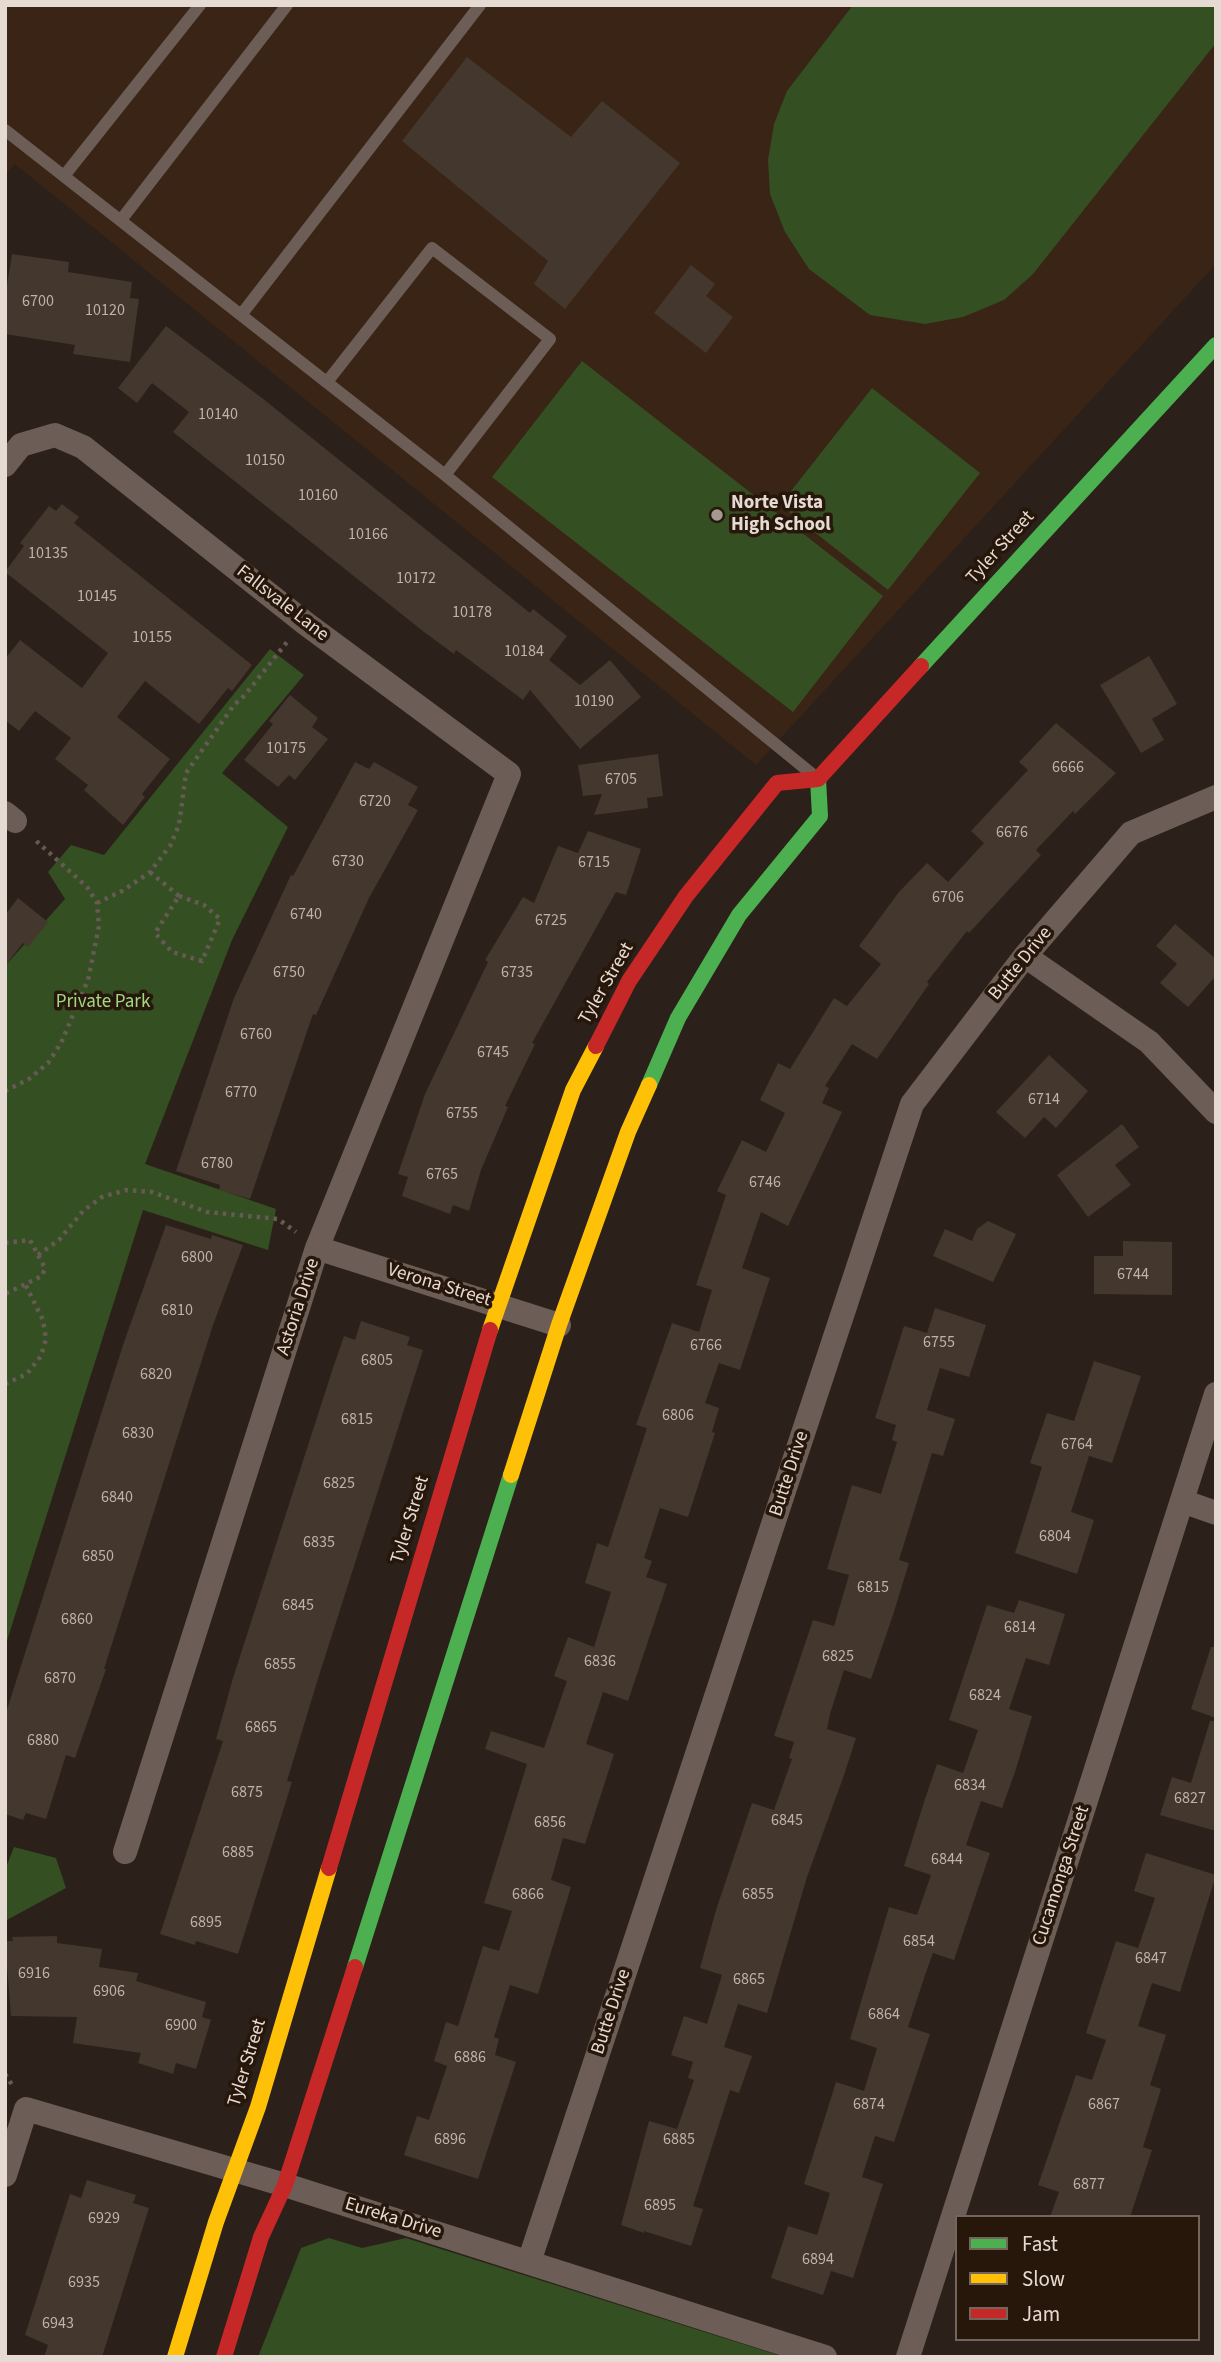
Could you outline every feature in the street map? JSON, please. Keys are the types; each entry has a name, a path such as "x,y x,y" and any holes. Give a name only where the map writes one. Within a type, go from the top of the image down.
{"main road":[{"name":"Tyler Street","path":"175,2357 234,2171 258,2106 498,1304 573,1090 629,981 686,896 777,783 818,779 1216,345"},
{"path":"224,2357 261,2238 285,2185 559,1325 628,1132 678,1018 739,915 820,816 818,779"}],"street":[{"name":"Fallsvale Lane","path":"5,465 21,445 55,435 83,447 305,623 509,774"},
{"name":"Astoria Drive","path":"125,1852 317,1248 509,774"},
{"name":"Butte Drive","path":"529,2262 912,1104 1025,956 1131,833 1216,797"},
{"path":"1025,956 1149,1042 1216,1112"},
{"name":"Verona Street","path":"317,1248 559,1325"},
{"name":"Cucamonga Street","path":"908,2357 1216,1394"},
{"path":"1182,1501 1216,1513"},
{"name":"Eureka Drive","path":"5,2175 26,2109 285,2185 825,2357"}],"lane":[{"path":"64,176 200,5"},
{"path":"121,220 287,5"},
{"path":"241,315 480,5"},
{"path":"5,130 445,475 818,779"},
{"path":"327,382 432,248 550,340 445,475"}],"path":[{"path":"97,903 124,890 150,872 170,846 179,825 186,773 234,705 305,623"},
{"path":"5,1091 29,1079 48,1063 61,1043 88,980 99,926 97,903 88,887 10,817"},
{"path":"150,872 178,896 204,905 220,919 202,961 173,952 155,933 178,896"},
{"path":"38,1255 59,1240 83,1211 102,1197 126,1190 152,1192 207,1212 278,1219 317,1248"},
{"path":"5,1243 30,1240 45,1268 42,1276 5,1294"},
{"path":"5,1384 27,1374 41,1356 46,1339 43,1320 25,1284"}],"shaded area":[{"name":"Norte Vista High School","path":"5,5 1216,5 1216,264 756,765 15,164 5,175"}],"green space":[{"path":"853,5 1216,5 1216,43 1033,274 1004,300 963,317 925,324 870,315 809,269 785,232 770,194 768,160 774,124 787,91"},
{"path":"582,361 883,596 793,712 492,477"},
{"path":"872,388 980,473 888,590 780,505"},
{"name":"Private Park","path":"270,649 304,675 222,773 288,827 232,940 145,1164 276,1209 268,1250 143,1210 5,1647 5,966 65,899 48,872 71,845 104,855"},
{"path":"14,1847 56,1858 66,1888 5,1921 5,1870"},
{"path":"329,2238 362,2248 406,2238 784,2357 258,2357 301,2248"}],"building":[{"path":"467,57 571,137 602,101 680,163 565,309 534,284 548,261 402,141"},
{"path":"12,254 69,262 68,272 132,282 130,298 139,299 130,362 73,354 75,345 5,334 5,298"},
{"path":"691,265 715,284 706,296 733,317 706,353 654,313"},
{"path":"166,326 262,398 530,613 533,609 567,636 549,660 580,685 610,660 641,697 580,749 530,690 523,700 456,650 454,654 424,632 173,432 189,412 152,383 137,403 118,388"},
{"path":"62,504 79,517 74,523 252,665 232,691 228,688 199,724 145,681 117,717 170,759 142,794 145,797 123,825 84,790 88,785 55,759 71,738 35,711 19,731 5,720 5,659 20,640 82,688 108,653 5,572 24,546 20,543 49,506 56,511"},
{"path":"1149,656 1177,704 1152,719 1164,740 1141,753 1100,685"},
{"path":"290,695 318,718 312,727 328,739 295,780 289,775 278,787 244,760 273,724 269,721"},
{"path":"1056,723 1116,773 1075,814 1073,811 1036,850 1041,855 969,933 967,931 927,982 929,984 877,1059 852,1044 825,1086 829,1088 822,1103 842,1112 788,1226 761,1212 742,1268 770,1278 740,1370 719,1363 705,1403 719,1408 712,1432 715,1433 688,1517 660,1508 644,1558 652,1561 646,1577 667,1584 628,1701 603,1692 586,1744 614,1754 585,1844 563,1838 551,1880 571,1887 538,1994 510,1985 494,2037 499,2039 495,2055 516,2062 478,2179 404,2155 417,2116 429,2120 447,2066 434,2061 446,2022 458,2026 483,1946 499,1951 512,1911 484,1903 527,1764 485,1749 491,1731 544,1748 567,1681 554,1676 568,1637 594,1647 611,1592 585,1583 597,1543 608,1547 647,1428 636,1425 672,1323 699,1332 712,1290 696,1285 726,1195 717,1191 742,1140 766,1152 785,1113 760,1100 778,1063 790,1069 834,998 847,1006 881,964 859,946 899,892 927,863 948,882 984,843 971,831 1028,770 1019,762"},
{"path":"658,754 663,796 647,798 648,808 594,815 602,794 583,796 578,765"},
{"path":"355,762 369,769 374,762 418,787 408,805 418,810 369,898 316,1015 313,1014 250,1199 219,1190 220,1185 176,1171 234,998 291,875 293,876"},
{"path":"588,831 641,849 626,895 616,892 532,1043 535,1044 505,1106 508,1107 481,1170 469,1211 453,1205 450,1214 402,1196 408,1177 398,1174 425,1094 488,962 485,960 523,897 534,903 558,846 578,853"},
{"path":"18,898 48,922 28,947 23,943 5,966 5,915"},
{"path":"1175,924 1216,959 1216,976 1188,1007 1160,983 1177,964 1156,946"},
{"path":"1049,1055 1088,1091 1056,1128 1044,1117 1025,1138 996,1112"},
{"path":"1122,1124 1139,1147 1115,1165 1131,1185 1088,1217 1057,1175"},
{"path":"988,1221 1016,1234 993,1282 933,1256 945,1229 972,1241 977,1229"},
{"path":"166,1225 211,1239 212,1235 243,1245 213,1325 106,1669 75,1758 66,1755 46,1819 26,1813 23,1820 5,1814 5,1716 124,1342"},
{"path":"1123,1241 1172,1242 1172,1295 1094,1294 1094,1256 1123,1256"},
{"path":"935,1308 986,1325 969,1377 940,1368 927,1410 955,1419 943,1456 932,1453 899,1560 909,1563 871,1679 844,1670 827,1729 856,1738 807,1877 767,2013 738,2004 724,2047 752,2056 739,2093 730,2090 693,2206 703,2209 691,2246 644,2233 621,2225 649,2121 677,2129 694,2080 688,2078 693,2062 671,2055 684,2016 707,2024 722,1975 700,1968 716,1910 752,1803 774,1810 792,1759 789,1758 794,1742 774,1736 813,1620 834,1626 849,1575 827,1569 852,1485 881,1494 897,1442 892,1440 896,1425 875,1418 904,1326 927,1333"},
{"path":"361,1321 410,1337 407,1345 423,1350 316,1685 287,1781 292,1782 238,1954 196,1941 195,1945 160,1934 223,1741 216,1739 233,1678 332,1371 344,1336 355,1340"},
{"path":"1094,1361 1141,1376 1112,1463 1089,1456 1071,1512 1094,1520 1077,1574 1015,1553 1042,1467 1030,1463 1047,1413 1074,1421"},
{"path":"1019,1600 1065,1614 1049,1665 1026,1658 1009,1709 1032,1716 1002,1808 981,1801 966,1845 990,1853 954,1960 933,1953 908,2027 930,2034 894,2142 875,2136 862,2177 883,2184 853,2278 831,2271 823,2295 771,2278 788,2226 817,2235 830,2193 804,2184 836,2082 864,2091 877,2048 850,2039 889,1907 917,1915 931,1875 904,1866 925,1799 937,1764 963,1773 978,1730 949,1720 987,1605 1014,1613"},
{"path":"1211,1647 1216,1647 1216,1718 1191,1709"},
{"path":"1210,1721 1216,1721 1216,1831 1160,1815 1172,1777 1191,1783"},
{"path":"1146,1853 1216,1875 1180,1992 1152,1983 1138,2026 1166,2035 1150,2085 1161,2089 1143,2147 1152,2150 1131,2215 1051,2215 1059,2192 1038,2185 1076,2075 1092,2080 1106,2040 1086,2033 1116,1941 1138,1948 1155,1898 1134,1891"},
{"path":"57,1936 57,1943 102,1949 99,1967 138,1973 136,1981 206,2002 202,2017 211,2020 196,2069 176,2063 173,2074 138,2063 141,2053 73,2043 77,2017 11,2016 5,1941 13,1941 12,1937"},
{"path":"87,2180 136,2195 133,2203 149,2208 102,2357 44,2357 48,2345 25,2335 70,2194 81,2198"}],"traffic: fast":[{"path":"921,666 1216,345"},
{"path":"649,1085 678,1018 739,915 820,816 818,779"},
{"path":"355,1967 511,1475"}],"traffic: slow":[{"path":"490,1330 573,1090 596,1046"},
{"path":"511,1475 559,1325 628,1132 649,1085"},
{"path":"175,2357 216,2222 258,2107 329,1868"}],"traffic: jam":[{"path":"596,1046 629,981 686,896 777,783 818,779 921,666"},
{"path":"329,1868 490,1330"},
{"path":"224,2357 261,2237 285,2185 355,1967"}],"place":[{"name":"Norte Vista High School","path":"717,515"}]}
